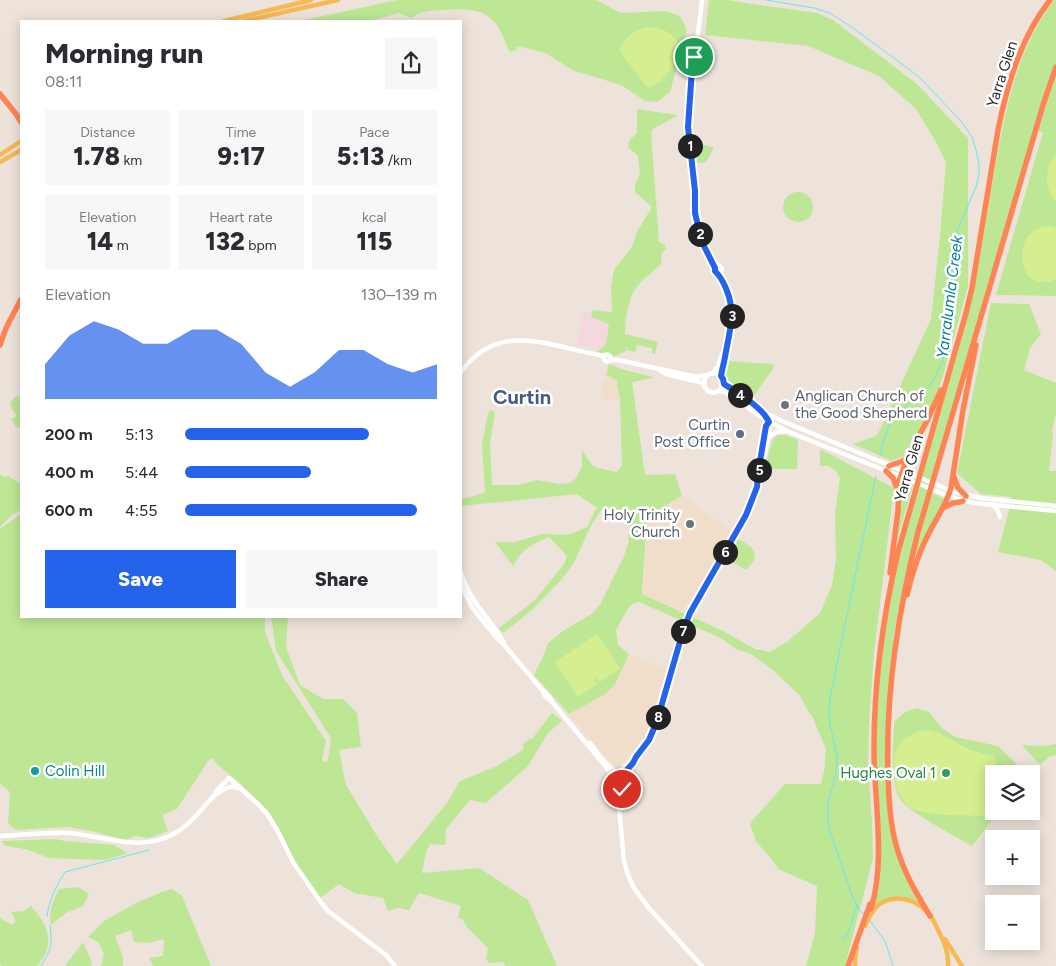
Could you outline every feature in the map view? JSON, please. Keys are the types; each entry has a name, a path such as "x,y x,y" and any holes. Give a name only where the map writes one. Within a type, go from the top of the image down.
{"highway":[{"name":"Yarra Glen","path":"848,966 871,909 877,883 878,846 874,722 886,608 898,552 972,288 998,130 1004,105 1026,40 1050,0"},
{"name":"Yarra Glen","path":"932,918 907,876 900,859 891,820 888,723 896,640 902,600 912,556 991,280 1056,66"},
{"path":"0,94 20,120"},
{"path":"888,723 898,641 912,574 924,542 949,493 965,395 991,280"},
{"path":"0,345 6,328 20,301"},
{"path":"886,608 898,511 898,483 908,456 928,421 951,367"},
{"path":"898,496 893,478 888,469 908,456"},
{"path":"943,508 960,502 964,498 953,476"}],"main road":[{"path":"228,20 311,0"},
{"path":"248,20 338,0"},
{"path":"620,809 625,772 649,740 657,721 690,613 746,515 752,501 761,474 770,426 767,417 724,384 721,376 731,329 730,298 718,270 704,246 699,230 695,213 695,191 688,127 692,69 695,62 702,0"},
{"path":"0,154 20,143"},
{"path":"0,162 20,151"},
{"path":"462,371 470,361 494,345 510,340 528,340 697,377 713,373 721,376"},
{"path":"713,373 726,349"},
{"path":"658,369 666,374 704,383"},
{"path":"707,375 704,383 706,389 714,393 725,392 764,419 789,432 964,498 992,505 1056,511"},
{"path":"720,391 724,384"},
{"path":"760,410 888,469"},
{"path":"758,481 766,426 774,420 782,421"},
{"path":"768,438 776,432 789,432"},
{"path":"964,498 1056,506"},
{"path":"992,505 996,508 1000,517"},
{"path":"462,575 476,603 506,646 543,691 552,699 557,709 610,773 618,788 624,861 634,888 648,907 702,965"},
{"path":"462,587 475,611 506,646"},
{"path":"586,743 590,743 609,765 622,774 623,778"},
{"path":"613,780 614,774 623,769 636,757"},
{"path":"613,780 619,783 623,778"},
{"path":"216,794 217,790 229,779 260,806 270,818 293,862 320,902 328,911 386,954 395,966"},
{"path":"0,836 67,833 135,844 154,842 182,829 216,794 225,788 232,787 245,792"},
{"path":"871,909 891,899 900,898 917,904 932,918 962,966"},
{"path":"932,918 947,950 948,966"},
{"path":"855,966 856,953 864,927"}],"shaded area":[{"path":"584,312 590,312 590,317 609,324 605,349 576,345"},
{"path":"609,377 617,380 620,399 604,400 603,398 604,395 601,388"},
{"path":"684,496 731,532 688,604 681,610 643,594 648,518"},
{"path":"629,654 666,670 645,735 622,763 617,766 609,761 569,714 604,695 614,686"}],"green space":[{"path":"397,0 596,0 621,13 666,11 680,16 687,30 670,92 657,102 645,101 623,86 574,71 546,53 517,46 517,50 510,52 500,30 491,18 472,10 458,9 423,12 411,18 399,13 373,20 305,20"},
{"path":"709,0 726,0 817,13 833,20 917,84 968,138 968,286 942,380 926,420 903,456 892,461 853,444 876,436 881,428 931,319 946,162 916,109 879,76 808,46 705,35"},
{"path":"1054,0 1056,0 1056,62 1048,82 921,515 905,577 894,633 890,672 891,829 922,906 898,898 873,907 876,894 875,738 880,659 893,586 902,546 969,310 1002,132 1013,85 1030,41"},
{"path":"647,27 659,28 668,32 683,49 663,79 653,86 647,87 619,50 630,35"},
{"path":"1056,74 1056,296 996,295 1043,132 1038,131"},
{"path":"637,109 678,115 653,129 651,133 659,242 665,245 666,249 661,255 662,263 633,292 629,304 625,334 658,342 655,354 650,353 652,353 652,348 637,345 635,352 627,350 626,344 626,351 615,356 597,352 606,344 609,324 591,317 592,310 612,312 611,287 614,270 632,247 637,232 652,207 635,192 635,184 640,174 638,156 628,147 629,141 637,133"},
{"path":"694,141 714,148 706,162 697,163"},
{"path":"1056,154 1056,201 1049,190 1047,178 1052,159"},
{"path":"798,192 809,196 813,207 809,218 798,222 787,218 783,207 787,196"},
{"path":"1044,226 1056,228 1056,279 1043,282 1033,279 1026,272 1022,251 1026,240 1033,231"},
{"path":"991,303 1029,304 1041,334 1030,348 1024,370 1056,383 1056,414 1052,430 1049,471 1056,471 1056,571 1041,560 998,552 1011,497 981,494 957,473"},
{"path":"726,361 773,364 773,369 750,401 726,383 722,375"},
{"path":"609,364 624,370 653,377 632,382 645,475 675,474 682,496 647,517 642,594 723,631 755,649 770,652 787,642 820,613 832,585 836,559 835,514 840,478 836,471 829,466 820,466 820,449 894,488 874,653 869,721 868,766 873,858 845,966 806,966 815,933 817,886 780,870 756,841 750,825 785,784 821,784 824,771 826,749 812,716 800,696 773,670 751,654 736,649 721,638 639,602 632,604 616,630 618,645 629,654 614,686 604,695 569,714 534,675 548,643 563,631 593,613 601,603 628,544 630,522 620,512 601,510 592,524 573,564 562,579 532,610 503,633 499,628 535,600 564,564 567,556 549,537 528,548 520,555 513,566 495,542 515,542 542,534 564,535 573,533 587,527 597,507 577,494 462,506 462,499 485,492 482,445 488,412 491,410 495,412 490,445 492,485 519,485 537,480 560,484 571,483 582,466 582,450 595,467 616,472 622,466 620,399 617,380 606,375"},
{"path":"16,396 20,397 20,428 16,427 11,419 17,416 10,403"},
{"path":"778,435 785,435 798,440 797,469 769,469 765,466 773,439"},
{"path":"0,474 4,477 8,476 20,483 20,510 13,514 0,527"},
{"path":"901,481 913,485 896,544"},
{"path":"932,493 945,499 912,570 918,542"},
{"path":"20,515 20,618 265,618 265,632 282,675 326,741 322,760 325,762 328,760 331,738 276,651 271,618 288,618 286,647 300,685 323,699 343,699 357,713 361,747 339,750 346,785 377,836 397,864 447,803 460,781 497,766 524,749 523,744 532,739 552,713 562,721 548,733 528,766 486,803 470,800 446,829 445,845 430,844 426,852 422,873 479,868 528,900 557,966 505,966 504,962 490,963 486,960 488,948 466,926 463,919 458,918 461,906 419,893 409,910 398,908 388,911 383,898 354,893 339,884 320,898 299,870 279,828 269,812 212,758 208,761 177,809 162,815 168,831 149,838 135,836 126,840 68,827 16,830 8,823 10,792 0,784 0,529"},
{"path":"735,537 754,550 754,559 746,570 724,557"},
{"path":"597,634 620,668 600,682 597,678 594,680 597,684 578,697 555,662"},
{"name":"Hughes Oval 1","path":"917,708 929,712 943,729 955,737 998,746 1018,765 985,765 985,820 992,820 972,846 933,824 904,804 900,799 894,782 893,772 894,722 905,712"},
{"name":"Hughes Oval 1","path":"929,730 939,733 970,750 995,757 996,765 985,765 985,816 927,813 911,808 902,800 897,790 895,779 895,752 899,745 909,736 920,731"},
{"path":"1056,744 1056,755 1050,756 1040,765 1022,745 1043,746"},
{"path":"55,839 114,845 128,853 105,860 49,858 25,849 5,846 2,841"},
{"path":"78,887 89,894 83,906 66,913 51,925 53,902 59,889"},
{"path":"172,889 182,896 211,966 153,966 149,958 163,956 164,939 148,943 134,942 131,930 115,936 123,957 123,966 101,966 104,954 99,943 88,937 104,921 138,902"},
{"path":"31,906 46,928 48,946 46,953 37,966 1,966 0,918 12,925 16,921 11,912 24,911"},
{"path":"83,942 92,962 91,966 65,966"}],"waterway":[{"name":"Yarralumla Creek","path":"766,0 814,8 830,13 850,26 919,77 961,121 972,137 976,150 979,164 976,187 956,234 944,358 929,386 892,421 886,433 880,455"},
{"name":"Yarralumla Creek","path":"864,914 859,910 853,898 829,829 828,803 836,773 837,757 829,710 876,475"},
{"path":"47,916 54,893 65,872 149,850"},
{"path":"843,941 850,928 857,904"},
{"name":"Yarralumla Creek","path":"870,921 885,941 893,966"},
{"path":"41,966 50,947 50,926"}],"place":[{"name":"Anglican Church of the Good Shepherd","path":"785,405"},
{"name":"Curtin Post Office","path":"740,434"},
{"name":"Holy Trinity Church","path":"690,524"},
{"name":"Colin Hill","path":"35,771"},
{"name":"Hughes Oval 1","path":"946,773"}],"district":[{"name":"Curtin","path":"522,397"}],"route":[{"path":"622,789 625,772 649,740 657,721 690,613 746,515 752,501 757,487 766,426 769,422 760,410 724,384 721,376 731,329 732,315 730,298 724,282 715,271 704,246 695,213 695,191 688,127 694,57"}]}
